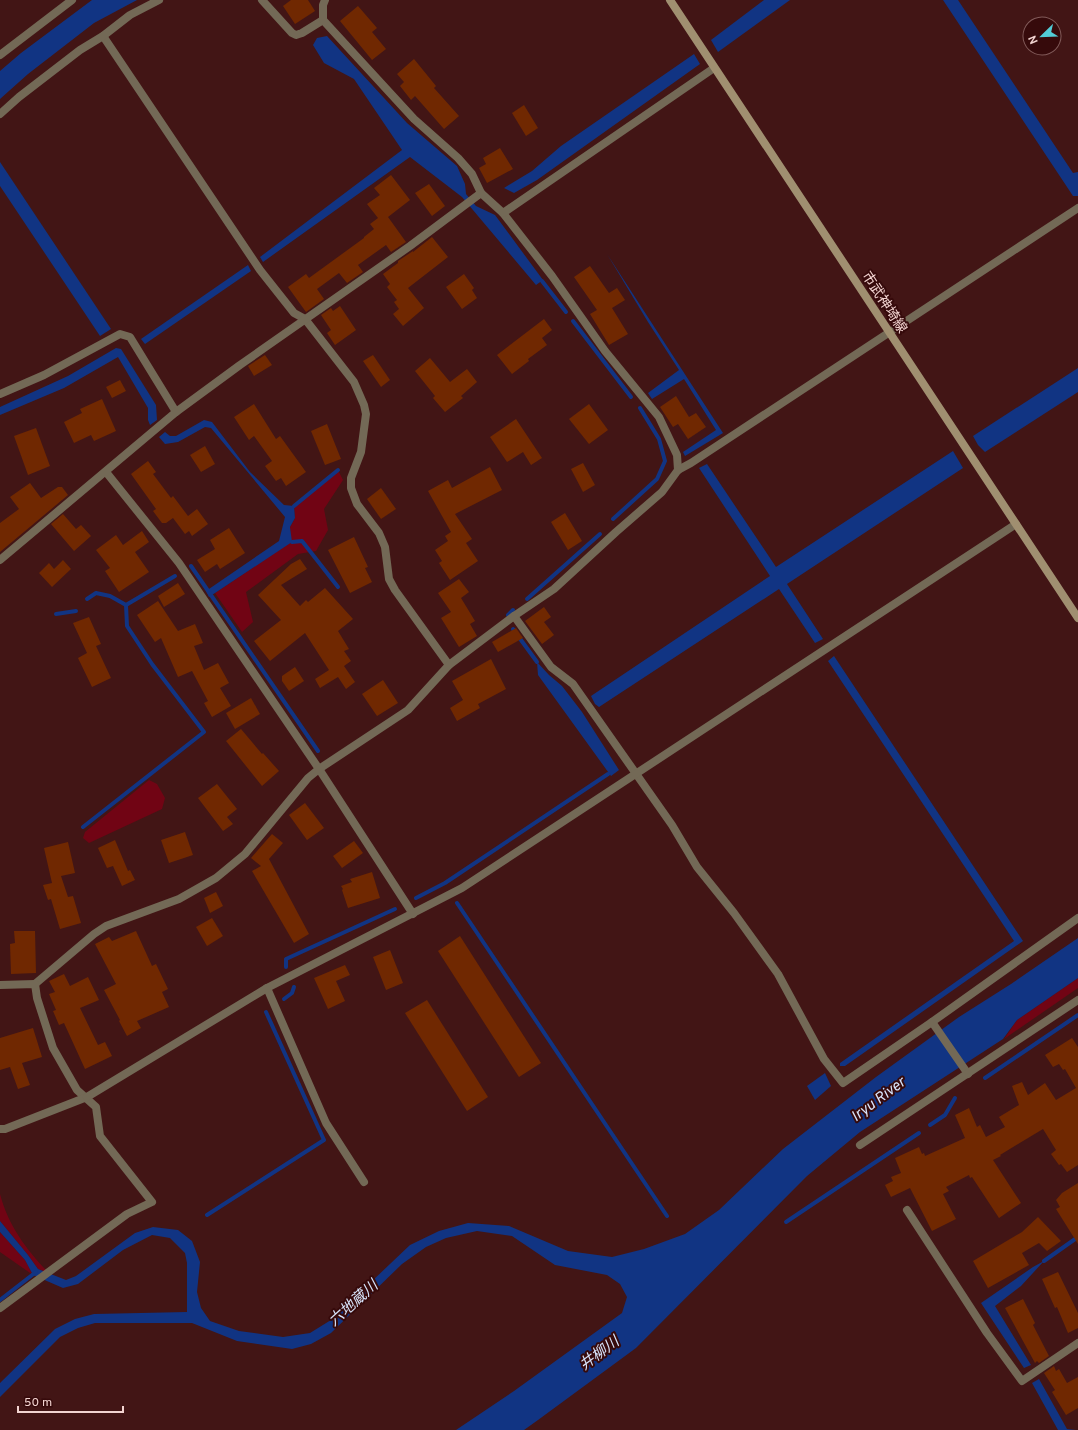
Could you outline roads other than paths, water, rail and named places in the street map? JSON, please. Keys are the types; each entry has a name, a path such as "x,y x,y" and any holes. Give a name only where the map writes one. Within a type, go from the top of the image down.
{"main road":[{"name":"市武神埼線","path":"670,0 1078,618"}],"street":[{"path":"0,55 72,0"},
{"path":"0,114 19,97 80,50 103,36 130,15 159,0"},
{"path":"262,0 292,33 296,35 323,20"},
{"path":"324,0 323,20 414,119 458,158 472,174 481,193 503,213 552,276 605,351 660,417 677,455 678,470"},
{"path":"103,36 260,270 294,313 305,319 354,382 364,405 366,414 361,452 351,478 351,488 357,504 379,533 385,548 389,579 395,590 449,665"},
{"path":"503,213 714,68"},
{"path":"0,560 176,412 305,319 410,246 472,198 481,193"},
{"path":"0,985 35,984 94,934 106,926 178,899 216,878 244,854 308,778 318,769 408,710 449,665 514,616 554,589 662,492 678,470 692,463 1078,208"},
{"path":"0,394 44,375 120,334 130,337 176,412"},
{"path":"106,472 179,563 318,769 413,914"},
{"path":"0,1129 87,1097 267,988 462,888 1016,524"},
{"path":"514,616 551,667 573,684 672,825 697,867 734,913 778,974 824,1059 843,1083 932,1022 1078,918"},
{"path":"0,1308 127,1214 152,1202 100,1136 96,1107 87,1097 77,1090 53,1048 37,998 35,984"},
{"path":"267,988 326,1123 364,1182"},
{"path":"860,1145 1078,1000"},
{"path":"932,1022 968,1074"},
{"path":"907,1210 983,1327 1022,1381 1078,1343"}],"water":[{"path":"92,0 137,0 94,23 28,74 0,99 0,71 21,53"},
{"path":"764,0 790,0 718,52 711,40"},
{"path":"943,0 958,0 1073,173 1078,172 1078,196 1073,196"},
{"path":"327,36 407,123 457,166 465,184 466,194 476,206 495,215 543,280 536,285 462,197 410,157 263,262 260,257 402,150 354,79 324,63 313,45 317,38"},
{"path":"694,54 700,64 537,180 514,193 504,188 532,171 561,146"},
{"path":"0,162 111,329 100,336 0,186"},
{"path":"607,254 723,433 685,456 683,452 716,430 684,379 652,399 648,393 679,370"},
{"path":"248,265 251,271 145,344 141,339"},
{"path":"116,348 121,349 156,405 157,420 150,425 148,420 148,408 118,357 64,388 0,415 0,407 68,376"},
{"path":"1078,368 1078,392 985,452 978,445 973,436"},
{"path":"204,420 212,422 250,472 284,505 294,506 295,518 290,527 292,542 209,597 206,591 279,541 285,517 211,428 205,427 178,442 165,444 159,437 165,432 170,436 176,436"},
{"path":"953,451 963,468 787,584 823,639 815,643 779,589 599,707 595,704 591,696 770,576 699,468 707,464 776,567"},
{"path":"834,656 1023,941 845,1066 840,1066 840,1063 1014,941 828,661"},
{"path":"537,662 562,686 582,712 619,770 611,776 538,675"},
{"path":"1078,938 1078,978 1017,1020 1003,1039 860,1132 807,1176 636,1348 524,1430 456,1430 514,1391 622,1313 627,1297 620,1284 607,1275 555,1265 512,1236 477,1231 446,1238 426,1247 402,1264 331,1333 311,1344 292,1349 237,1341 192,1323 95,1323 78,1328 60,1337 0,1397 0,1383 55,1329 75,1319 94,1314 187,1312 187,1263 185,1253 170,1238 152,1235 123,1250 78,1284 63,1288 33,1275 25,1260 0,1232 0,1221 38,1269 66,1280 76,1276 135,1233 153,1227 178,1230 192,1241 200,1262 197,1292 201,1308 210,1321 239,1331 283,1337 310,1333 331,1320 410,1245 439,1231 468,1223 509,1226 568,1251 612,1257 644,1249 685,1234 719,1210 783,1149 876,1077 959,1017 1011,984"},
{"path":"825,1073 831,1086 815,1100 807,1086"},
{"path":"1044,1261 1021,1286 995,1306 1031,1365 1024,1368 981,1303"},
{"path":"1039,1379 1067,1429 1076,1430 1058,1430 1032,1383"}],"waterway":[{"path":"542,281 566,312"},
{"path":"573,321 631,397"},
{"path":"613,519 657,479 665,461 659,439 640,408"},
{"path":"294,506 338,470"},
{"path":"527,599 600,534"},
{"path":"292,542 302,541 338,587"},
{"path":"191,566 318,751"},
{"path":"87,599 96,593 110,596 126,605 175,576"},
{"path":"83,827 204,732 152,664 127,626 126,605"},
{"path":"508,615 513,610"},
{"path":"56,614 76,611"},
{"path":"513,629 537,662"},
{"path":"416,898 445,883 608,774"},
{"path":"457,903 667,1216"},
{"path":"286,967 286,959 395,909"},
{"path":"284,999 292,993 294,987"},
{"path":"207,1215 324,1140 266,1012"},
{"path":"985,1078 1078,1015"},
{"path":"930,1125 945,1115 955,1098"},
{"path":"786,1222 919,1133"},
{"path":"1044,1261 1078,1237"},
{"path":"0,1300 36,1272"}],"water label":[{"name":"Iryu River","path":"878,1099"},
{"name":"六地蔵川","path":"353,1303"},
{"name":"井柳川","path":"599,1353"}]}
